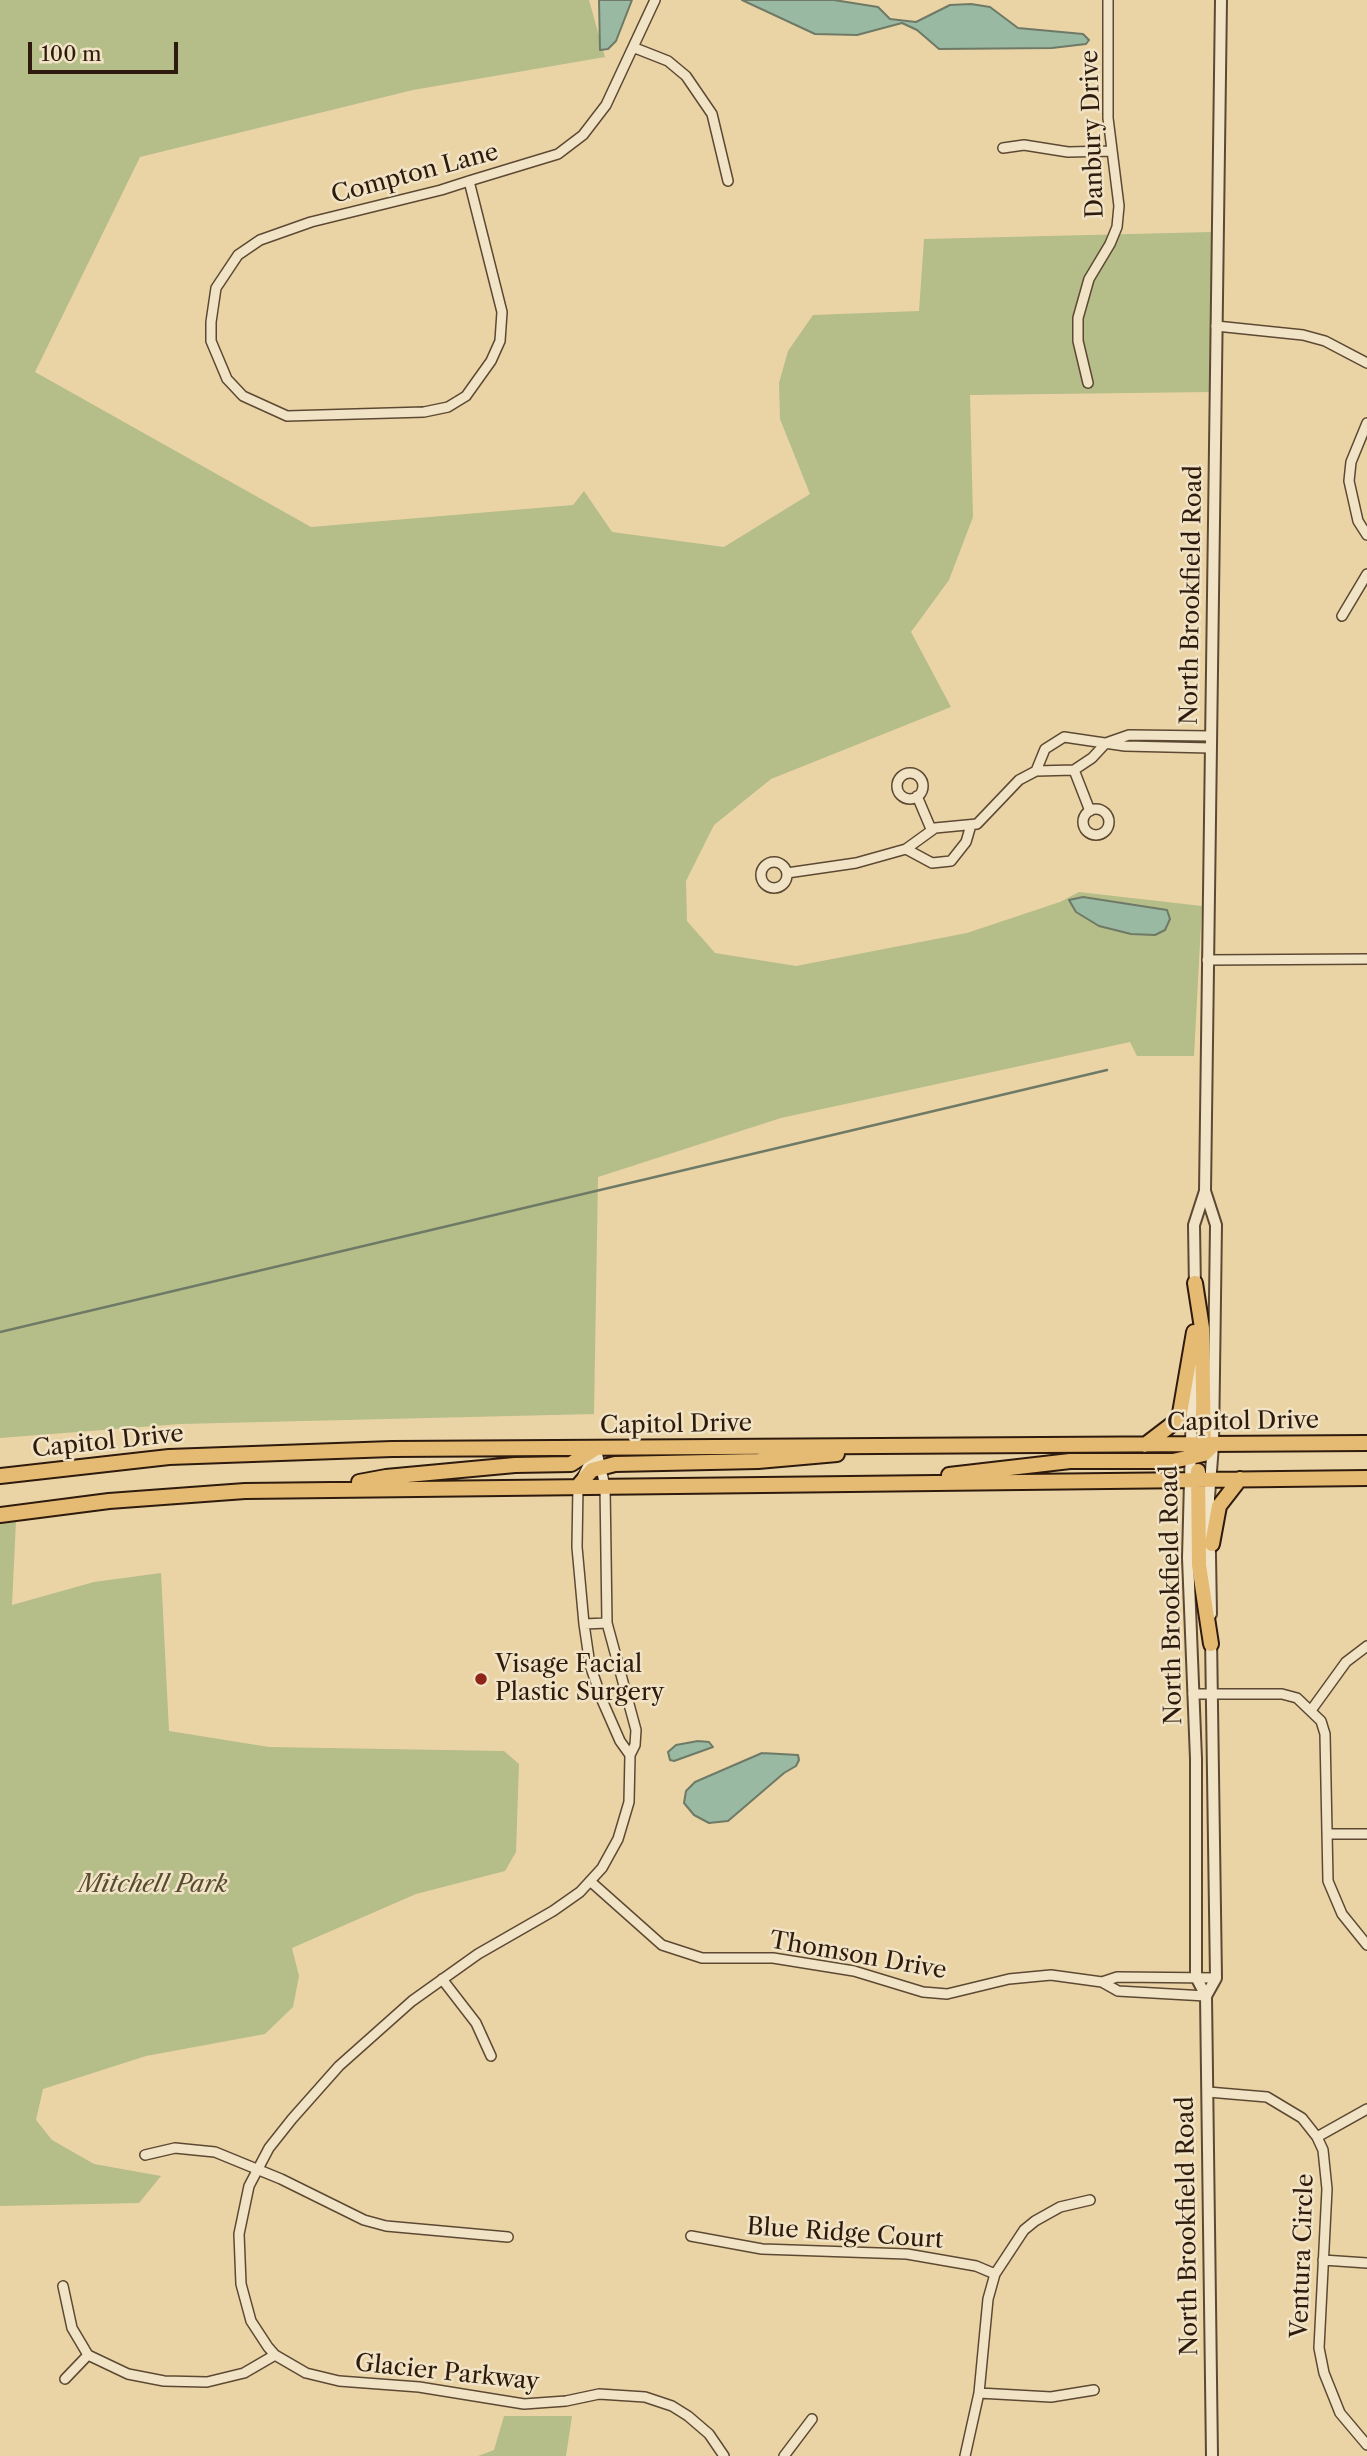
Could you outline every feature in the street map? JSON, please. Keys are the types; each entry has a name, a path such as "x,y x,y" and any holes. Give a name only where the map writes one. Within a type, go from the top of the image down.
{"main road":[{"path":"1195,1283 1202,1328 1199,1565 1211,1644"},
{"path":"1145,1446 1179,1419 1194,1332"},
{"name":"Capitol Drive","path":"0,1476 211,1454 392,1449 918,1445 1145,1446 1200,1451 1361,1443"},
{"path":"578,1486 586,1475 601,1466 793,1459 918,1445"},
{"path":"320,1490 387,1476 515,1465 571,1464 597,1448"},
{"path":"910,1482 986,1469 1200,1451"},
{"path":"0,1515 171,1496 320,1490 1367,1478"},
{"path":"1212,1544 1219,1506 1240,1479"}],"street":[{"name":"Compton Lane","path":"469,181 502,312 500,341 491,361 466,396 448,407 424,412 287,416 243,396 227,379 211,341 211,322 216,288 238,255 260,240 311,222 469,181 558,154 583,135 606,105 635,48 655,0"},
{"name":"Danbury Drive","path":"1088,383 1078,341 1078,318 1089,279 1111,244 1117,227 1119,206 1111,150 1108,0"},
{"name":"North Brookfield Road","path":"1200,1451 1194,1332 1194,1226 1205,1191 1221,0"},
{"path":"635,48 668,61 685,76 706,104 712,114 728,181"},
{"path":"1003,148 1024,145 1068,152 1111,150"},
{"path":"1216,326 1303,335 1325,341 1367,363"},
{"path":"1367,422 1351,461 1349,481 1359,521 1367,535"},
{"path":"1342,615 1352,593 1367,574"},
{"path":"1036,771 1045,749 1064,737 1125,746 1211,742"},
{"path":"787,873 856,863 906,849 931,830 971,825 985,819 1019,780 1036,771 1074,770 1092,758 1106,743"},
{"path":"1074,770 1090,811"},
{"path":"917,796 931,830"},
{"path":"906,849 932,863 951,861 966,842 971,825"},
{"path":"1207,960 1367,960"},
{"name":"North Brookfield Road","path":"1205,1191 1216,1225 1199,1479 1188,1558 1193,1694 1196,1977 1206,1996 1212,2456"},
{"path":"63,2286 72,2328 88,2355 136,2376 186,2383 226,2379 258,2368 275,2355 251,2321 244,2301 238,2261 243,2208 257,2168 281,2132 339,2066 373,2033 442,1979 489,1947 565,1904 590,1881 611,1853 625,1821 631,1786 630,1755 636,1730 607,1623 605,1486 597,1448"},
{"path":"597,1448 578,1486 577,1547 584,1625 590,1665 602,1700 630,1755"},
{"name":"North Brookfield Road","path":"1199,1479 1212,1544 1211,1693 1216,1978"},
{"path":"584,1625 607,1623"},
{"path":"1312,1709 1346,1662 1367,1646"},
{"path":"1193,1694 1282,1694 1297,1698 1312,1709 1321,1721 1325,1734 1325,1865 1335,1902 1367,1945"},
{"path":"1327,1834 1367,1834"},
{"name":"Thomson Drive","path":"590,1881 662,1945 702,1958 773,1958 855,1971 923,1992 947,1994 1009,1979 1051,1975 1102,1982 1118,1991 1206,1996"},
{"name":"Thomson Drive","path":"1102,1982 1117,1977 1216,1978"},
{"path":"1206,1996 1216,1978"},
{"path":"442,1979 476,2023 491,2056"},
{"name":"Ventura Circle","path":"1208,2092 1267,2097 1302,2118 1317,2137 1327,2175 1318,2334 1321,2360 1340,2413 1367,2445"},
{"path":"1317,2137 1367,2109"},
{"path":"145,2155 175,2148 202,2149 257,2168 364,2220 398,2228 508,2237"},
{"path":"965,2456 979,2393 986,2307 995,2274 1024,2230 1035,2221 1060,2207 1090,2200"},
{"name":"Blue Ridge Court","path":"691,2236 762,2249 907,2255 976,2266 995,2274"},
{"path":"1323,2260 1367,2263"},
{"path":"65,2379 88,2355"},
{"name":"Glacier Parkway","path":"275,2355 320,2378 418,2386 484,2400 523,2404 566,2401 599,2394 645,2397 672,2406 688,2416 709,2434 724,2456"},
{"path":"979,2393 1051,2397 1094,2390"},
{"path":"784,2456 812,2419"}],"green space":[{"path":"0,0 589,0 605,57 413,90 140,157 35,372 311,527 573,505 584,491 612,532 724,547 810,494 780,419 779,383 788,351 813,315 919,311 924,239 1212,232 1210,392 970,395 973,517 949,580 911,632 951,707 771,779 714,825 686,881 687,921 715,953 796,966 967,933 1060,902 1079,892 1202,906 1194,1056 1137,1056 1130,1042 781,1118 598,1177 594,1414 180,1424 0,1438"},
{"name":"Mitchell Park","path":"16,1521 12,1605 94,1582 161,1573 169,1731 269,1747 504,1751 519,1764 516,1852 505,1871 416,1894 292,1948 299,1976 293,2007 265,2034 146,2056 43,2089 36,2120 52,2140 94,2164 161,2176 139,2203 0,2206 0,1523"},
{"path":"504,2416 572,2416 566,2456 478,2456 494,2450"}],"shaded area":[{"path":"599,0 632,0 616,41 608,49 600,50"},
{"path":"742,0 834,0 878,7 890,19 916,22 950,5 971,4 990,7 1018,28 1083,34 1089,40 1086,44 1052,48 939,49 917,30 902,23 857,35 815,34"},
{"path":"1083,897 1167,910 1170,919 1165,930 1155,935 1131,934 1099,926 1076,912 1069,900"},
{"path":"709,1742 713,1747 674,1761 670,1760 668,1752 676,1745"},
{"path":"762,1753 798,1755 799,1760 796,1766 784,1773 728,1821 709,1823 694,1815 684,1803 686,1791 695,1782"}],"waterway":[{"path":"0,1332 1107,1070"}],"place":[{"name":"Visage Facial Plastic Surgery","path":"481,1679"}]}
